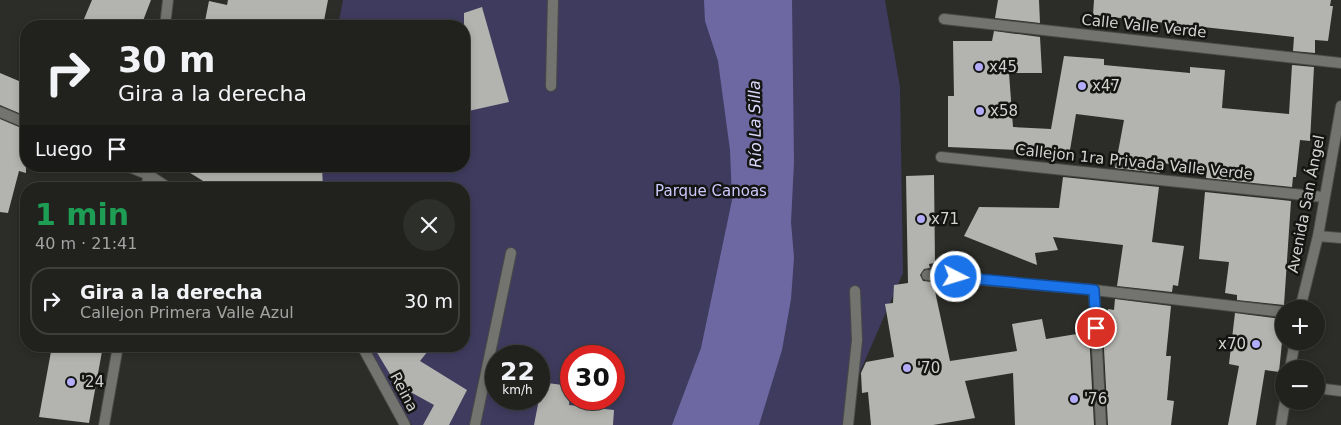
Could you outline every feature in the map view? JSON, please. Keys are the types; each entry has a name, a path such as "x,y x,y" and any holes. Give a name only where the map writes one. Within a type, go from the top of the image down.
{"street":[{"path":"166,20 168,0"},
{"path":"551,86 553,0"},
{"name":"Calle Valle Verde","path":"944,19 1341,63"},
{"name":"Avenida San Ángel","path":"1302,300 1318,236 1323,197 1341,106"},
{"path":"0,112 20,120"},
{"name":"Callejon 1ra Privada Valle Verde","path":"941,157 1323,197"},
{"path":"150,172 162,182"},
{"path":"1318,236 1341,238"},
{"path":"475,425 511,254"},
{"path":"927,275 1094,290 1275,311"},
{"path":"1094,290 1101,425"},
{"path":"848,425 857,340 855,291"},
{"path":"104,425 117,352"},
{"name":"Reina","path":"365,352 405,425"},
{"path":"1325,389 1341,391"},
{"path":"1281,425 1284,410"}],"green space":[{"name":"Parque Canoas","path":"343,0 885,0 900,87 903,273 860,372 845,425 412,425 369,352 470,352 470,182 315,182 315,172 470,172 470,20 339,20"}],"water":[{"name":"Río La Silla","path":"704,0 792,0 794,162 791,222 794,258 791,299 782,350 759,425 672,425 701,348 732,200 730,150 718,61 705,21"}],"building":[{"path":"92,0 151,0 143,20 84,20"},
{"path":"228,0 328,0 324,20 205,20 209,1 227,5"},
{"path":"998,0 1039,0 1040,23 995,18"},
{"path":"1094,0 1331,0 1330,6 1333,6 1328,41 1315,40 1315,53 1293,51 1294,37 1093,15"},
{"path":"482,7 509,102 470,111 470,20 464,20 464,13"},
{"path":"994,31 1040,37 1042,73 1009,73 1013,127 1051,129 1064,56 1104,59 1104,65 1190,73 1190,67 1225,70 1222,108 1289,114 1292,65 1314,67 1310,141 1300,140 1296,177 1293,177 1292,187 1206,178 1207,169 1162,163 1160,173 1115,168 1124,120 1076,114 1069,156 1043,151 948,147 948,96 954,96 953,41 992,41"},
{"path":"0,73 20,81 20,113 0,105"},
{"path":"0,119 20,127 20,171 8,213 0,212"},
{"path":"189,172 322,172 323,182 205,182"},
{"path":"934,175 935,263 929,264 930,268 924,269 920,275 923,281 933,282 950,361 1017,351 1012,324 1042,319 1046,339 1089,332 1094,425 1015,425 1013,373 965,381 975,418 933,425 871,425 868,392 862,393 861,373 866,362 894,357 885,304 893,303 894,285 908,283 906,176"},
{"path":"1063,177 1159,187 1152,242 1184,246 1178,286 1173,285 1172,292 1117,286 1123,245 1053,237 1058,250 1035,253 1037,265 964,236 979,207 1059,208"},
{"path":"1205,192 1291,201 1284,300 1275,300 1275,304 1237,300 1237,295 1225,293 1229,262 1199,259"},
{"path":"1115,299 1171,306 1166,356 1171,356 1167,400 1174,401 1171,425 1108,425 1103,330 1107,329 1108,309 1114,310"},
{"path":"1235,313 1275,318 1275,350 1281,350 1280,360 1275,360 1275,371 1265,370 1256,425 1228,425 1239,366 1229,364"},
{"name":"'24","path":"51,352 102,352 89,423 39,417"},
{"path":"377,352 427,352 420,361 467,390 449,425 423,425 434,405 396,384"},
{"path":"550,383 560,385 560,410 614,410 613,425 534,425 537,410 550,410"}],"place":[{"name":"x45","path":"979,67"},
{"name":"x47","path":"1082,86"},
{"name":"x58","path":"980,111"},
{"name":"x71","path":"921,219"},
{"name":"x70","path":"1256,344"},
{"name":"'70","path":"907,368"},
{"name":"'24","path":"71,382"},
{"name":"'76","path":"1074,399"}],"route":[{"path":"956,277 1094,290 1096,328"}]}
